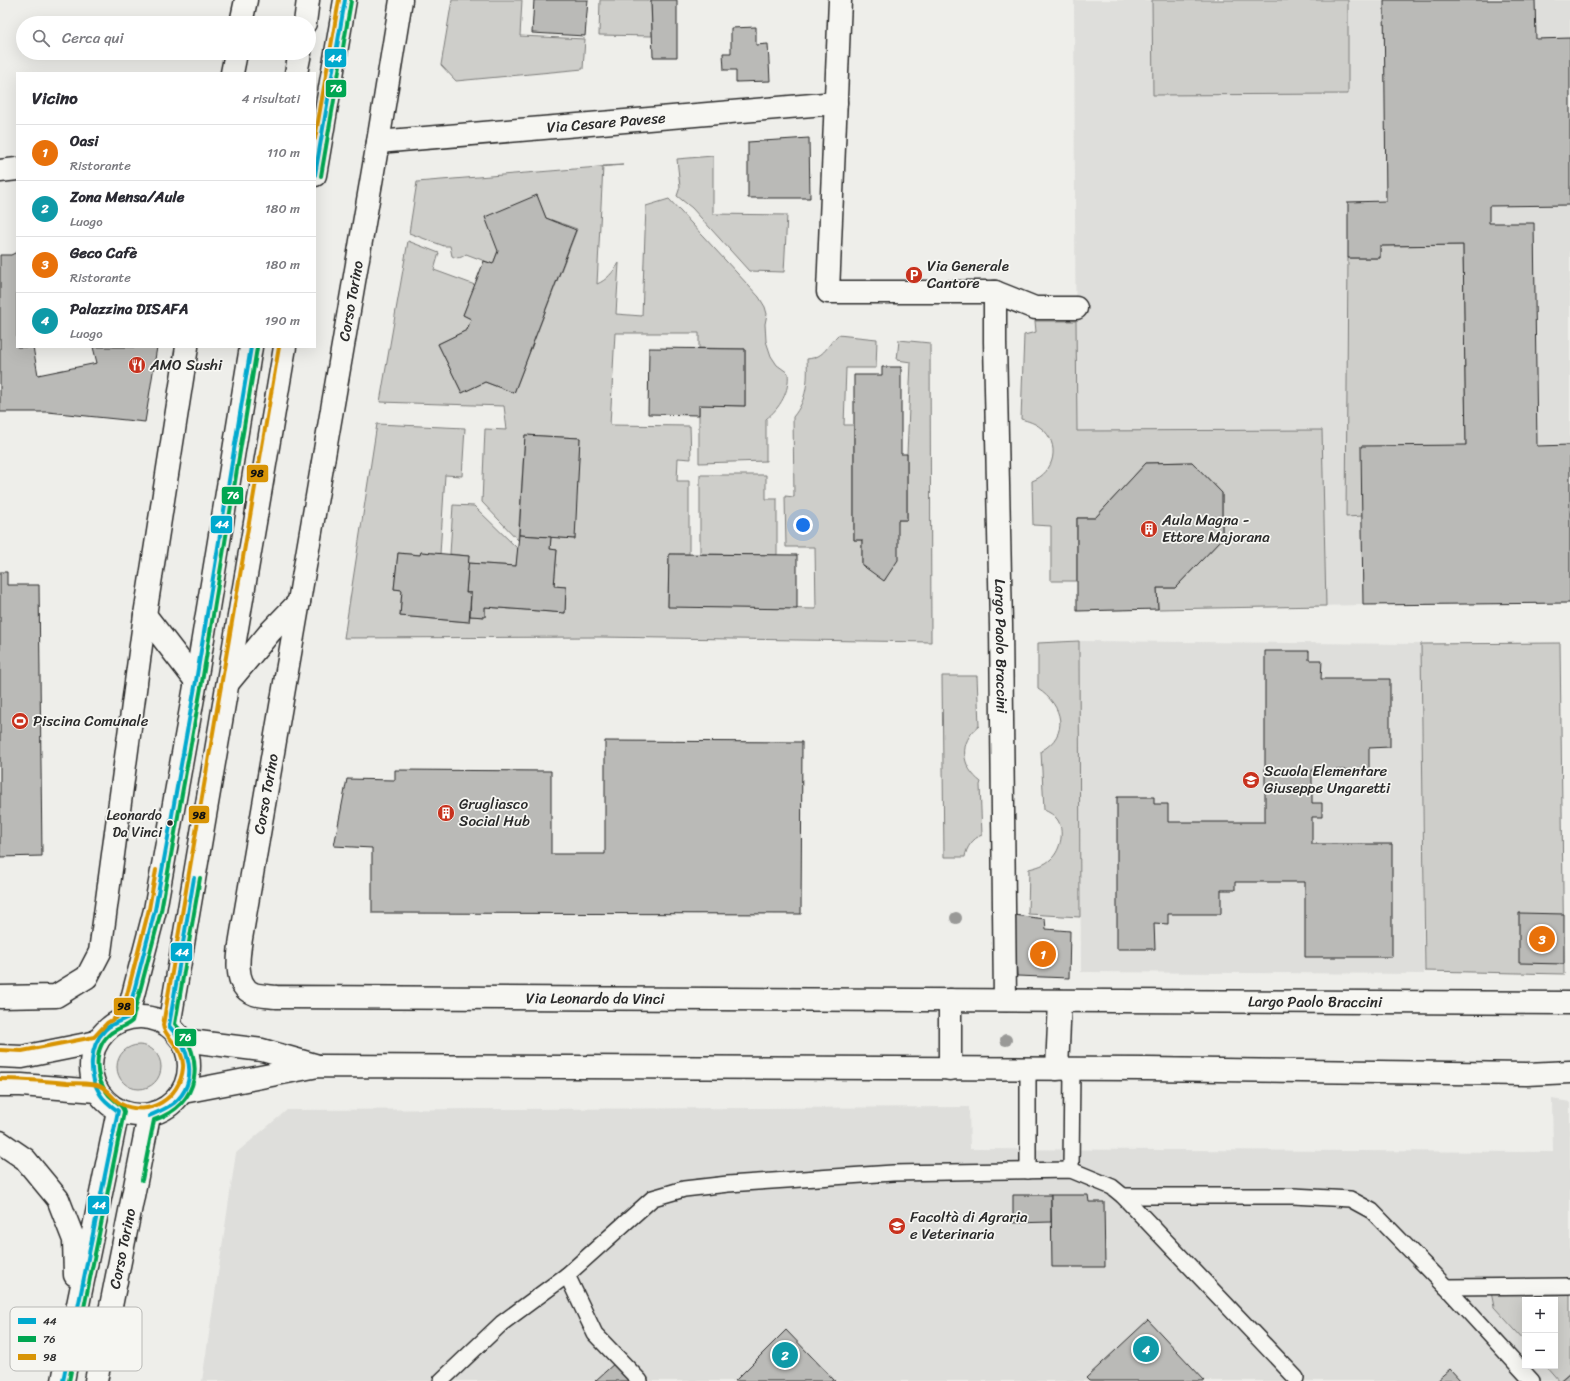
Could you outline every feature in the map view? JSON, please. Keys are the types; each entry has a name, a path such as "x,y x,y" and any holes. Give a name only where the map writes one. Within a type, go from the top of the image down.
{"street":[{"path":"243,16 246,0"},
{"path":"306,16 308,0"},
{"path":"316,169 345,0"},
{"name":"Corso Torino","path":"244,986 238,974 238,959 378,142 400,0"},
{"path":"840,0 828,292 995,292 1035,308 1076,308"},
{"path":"232,72 235,60"},
{"path":"296,72 299,60"},
{"name":"Via Cesare Pavese","path":"378,142 836,103"},
{"path":"0,171 16,169"},
{"name":"Largo Paolo Braccini","path":"995,292 994,342 1001,625 1005,1000"},
{"path":"0,997 56,996 88,976 100,952 145,615 187,348"},
{"path":"127,1018 155,910 196,681 251,348"},
{"path":"285,348 228,683 176,1033 188,1053 190,1065 188,1079 183,1092 164,1110 149,1116 133,1116 118,1111 106,1102 97,1091 91,1074 91,1059 97,1042 106,1030 114,1024 127,1018 143,1017 155,1019 176,1033 262,1050 318,1066"},
{"path":"228,683 299,602"},
{"path":"145,615 196,681"},
{"name":"Via Leonardo da Vinci","path":"244,986 253,994 276,997 950,1000"},
{"path":"950,1000 950,1069"},
{"name":"Largo Paolo Braccini","path":"950,1000 1570,1003"},
{"path":"1060,1001 1064,1068"},
{"path":"0,1056 22,1057 97,1042"},
{"path":"183,1092 318,1066 950,1069 1064,1068 1527,1074 1570,1072"},
{"path":"0,1085 22,1085 97,1091"},
{"name":"Corso Torino","path":"78,1307 118,1111"},
{"name":"Corso Torino","path":"111,1307 149,1116"},
{"path":"0,1142 25,1159 58,1199 74,1240 74,1307"},
{"name":"Corso Torino","path":"63,1381 65,1371"},
{"name":"Corso Torino","path":"96,1381 98,1371"}],"lane":[{"path":"1028,1068 1028,1171"},
{"path":"1064,1068 1071,1170"},
{"path":"441,1381 502,1323 566,1275 653,1198 684,1189 728,1184 893,1173 1071,1170 1112,1187 1123,1196 1296,1378"},
{"path":"1123,1196 1293,1196 1350,1199 1372,1211 1446,1287 1532,1381"},
{"path":"566,1275 595,1334 640,1381"},
{"path":"1446,1287 1570,1286"}],"shaded area":[{"path":"452,0 522,0 520,36 585,39 583,69 456,81 441,65"},
{"path":"600,0 651,0 652,36 599,35"},
{"path":"1074,0 1570,0 1570,603 1363,605 1077,611"},
{"path":"1152,0 1348,0 1348,94 1153,95"},
{"path":"713,156 713,214 787,215 784,272 749,271 692,208 677,196 680,187 677,159"},
{"path":"603,167 597,284 610,275 619,263 616,314 642,316 646,206 669,199 759,297 767,314 765,324 766,341 771,356 777,365 788,373 786,393 776,410 766,419 766,461 699,463 699,405 745,406 745,349 699,348 699,333 615,333 610,425 690,426 691,459 678,458 677,481 689,481 689,554 669,554 668,606 816,609 815,547 786,547 785,496 794,497 793,417 798,411 806,390 807,359 818,356 822,353 838,335 877,339 876,368 846,368 844,425 854,425 854,540 862,540 862,565 885,580 895,560 898,520 907,520 907,454 911,362 897,360 899,340 930,343 931,642 600,637 344,638 377,424 465,428 462,476 445,475 440,554 421,552 420,555 398,553 394,589 402,590 400,616 469,622 470,616 485,617 485,607 565,613 566,587 554,586 557,550 550,549 551,537 574,539 580,438 525,435 518,540 482,502 485,429 507,430 504,406 380,402 408,241 439,253 434,270 475,285 463,315 471,319 467,330 438,344 462,393 485,382 514,393 577,229 546,218 537,196 498,251 493,264 466,254 456,258 452,256 450,246 444,246 409,233 417,182"},
{"path":"1463,245 1466,445 1362,516 1346,517 1348,258 1380,258 1380,246"},
{"path":"1035,321 1076,321 1077,431 1322,430 1326,606 1158,609 1157,588 1175,588 1222,539 1222,493 1192,462 1146,463 1095,518 1077,518 1077,581 1051,581 1051,526 1033,525 1032,481 1040,477 1050,465 1053,457 1053,449 1047,434 1041,428 1034,423 1021,419 1024,335 1036,332"},
{"path":"700,475 766,475 766,499 777,499 777,555 700,554"},
{"path":"453,505 474,506 518,549 516,566 468,563 469,556 450,554"},
{"name":"Scuola Elementare Giuseppe Ungaretti","path":"1079,641 1421,644 1424,974 1081,972"},
{"path":"1079,641 1080,917 1028,914 1029,869 1038,867 1049,861 1057,850 1061,840 1061,829 1057,819 1044,810 1041,751 1056,737 1060,720 1058,711 1053,703 1038,689 1038,643"},
{"path":"1560,643 1564,974 1425,971 1421,644"},
{"path":"942,676 977,676 979,726 972,732 968,739 965,747 965,754 969,769 981,782 982,835 970,844 965,857 944,857"},
{"path":"139,1045 151,1049 157,1055 161,1067 157,1079 151,1085 139,1089 127,1085 121,1079 117,1067 121,1055 127,1049"},
{"name":"Facoltà di Agraria e Veterinaria","path":"1552,1099 1570,1102 1570,1381 202,1381 236,1153 287,1110 969,1107 970,1149 1553,1152"},
{"path":"1570,1291 1570,1372 1559,1381 1549,1369 1558,1369 1558,1297 1522,1297 1522,1338 1494,1307 1491,1292"}],"building":[{"path":"534,0 588,0 585,36 532,33"},
{"path":"651,0 677,0 677,57 653,57"},
{"path":"1384,0 1535,0 1536,39 1570,38 1570,205 1489,206 1489,223 1534,223 1537,446 1570,445 1570,603 1363,605 1361,446 1466,445 1463,245 1380,246 1380,258 1348,258 1348,202 1386,201"},
{"path":"756,27 756,45 768,44 770,81 736,82 736,70 724,70 723,53 731,53 731,28"},
{"path":"809,138 810,198 748,198 748,142"},
{"path":"537,195 546,218 576,230 514,393 485,382 462,393 438,344 467,330 471,319 463,315 484,261 493,264 498,251 485,217"},
{"path":"16,252 16,348 33,348 38,375 97,363 93,348 157,348 145,422 48,412 0,412 0,255 11,255"},
{"path":"649,348 745,349 745,406 699,405 699,415 648,414"},
{"path":"882,367 901,367 901,454 907,454 907,520 898,520 898,560 884,581 862,565 862,540 854,540 854,375 882,375"},
{"path":"525,435 580,438 575,539 519,535"},
{"name":"Aula Magna - Ettore Majorana","path":"1192,462 1222,493 1222,539 1175,588 1157,588 1158,609 1077,611 1077,518 1095,518 1146,463"},
{"path":"519,535 551,537 550,549 557,550 554,586 566,587 565,613 485,607 485,617 470,616 471,593 466,593 468,563 516,566"},
{"path":"421,552 469,556 466,593 471,593 469,622 400,616 402,590 394,589 398,553 420,555"},
{"path":"669,554 797,555 797,609 668,607"},
{"name":"Piscina Comunale","path":"0,572 7,572 7,585 39,585 42,856 0,857"},
{"path":"1265,651 1309,651 1309,660 1322,660 1321,679 1390,679 1390,747 1369,748 1369,770 1312,770 1312,803 1322,803 1322,817 1312,817 1312,844 1392,844 1392,957 1305,957 1305,882 1235,882 1235,890 1221,890 1221,914 1168,914 1168,924 1154,923 1155,949 1117,949 1117,797 1154,797 1154,804 1168,804 1168,822 1265,822"},
{"name":"Grugliasco Social Hub","path":"605,741 802,742 801,914 372,913 372,848 334,846 347,779 395,780 395,770 551,771 551,854 605,854"},
{"path":"1519,913 1564,914 1564,964 1519,963"},
{"path":"1014,915 1045,919 1046,929 1070,931 1069,978 1017,976"},
{"path":"1013,1195 1051,1195 1051,1222 1013,1223"},
{"path":"1051,1195 1088,1195 1089,1202 1104,1202 1105,1267 1052,1267"},
{"path":"1148,1320 1205,1381 1089,1381 1086,1378"},
{"path":"786,1330 835,1381 735,1381"},
{"path":"616,1362 635,1381 595,1381"},
{"path":"1450,1369 1461,1381 1436,1381"},
{"path":"1570,1372 1570,1381 1560,1381"}],"transit line":[{"name":"98","path":"316,133 339,0"},
{"name":"44","path":"316,169 345,0"},
{"name":"76","path":"321,176 351,1"},
{"name":"44","path":"78,1307 118,1111 104,1099 96,1086 92,1070 93,1052 105,1030 113,1024 127,1018 155,910 196,681 251,348"},
{"name":"76","path":"84,1307 124,1112 120,1104 110,1096 103,1087 98,1071 98,1054 105,1039 111,1033 132,1021 161,911 202,682 257,348"},
{"name":"98","path":"0,1079 97,1085 104,1088 121,1104 132,1108 152,1107 161,1102 176,1088 181,1079 183,1068 181,1054 164,1030 163,1025 279,348"},
{"name":"98","path":"0,1050 22,1051 94,1037 107,1023 122,1014 149,909 156,870"},
{"name":"44","path":"169,1026 194,878"},
{"name":"76","path":"142,1180 154,1120 169,1113 181,1103 189,1092 194,1079 195,1065 192,1051 185,1037 175,1024 200,878"},
{"name":"44","path":"149,1116 174,1103 182,1094 187,1085 189,1064 186,1054 176,1034 169,1026"},
{"name":"44","path":"63,1381 65,1371"},
{"name":"76","path":"69,1381 71,1371"}],"place":[{"name":"Via Generale Cantore","path":"914,275"},
{"name":"AMO Sushi","path":"137,365"},
{"name":"Aula Magna - Ettore Majorana","path":"1149,529"},
{"name":"Piscina Comunale","path":"20,721"},
{"name":"Scuola Elementare Giuseppe Ungaretti","path":"1251,780"},
{"name":"Grugliasco Social Hub","path":"446,813"},
{"name":"Leonardo Da Vinci","path":"170,823"},
{"name":"Geco Cafè","path":"1542,939"},
{"name":"Oasi","path":"1043,954"},
{"name":"Facoltà di Agraria e Veterinaria","path":"897,1226"},
{"name":"Palazzina DISAFA","path":"1146,1349"},
{"name":"Zona Mensa/Aule","path":"785,1355"}]}
